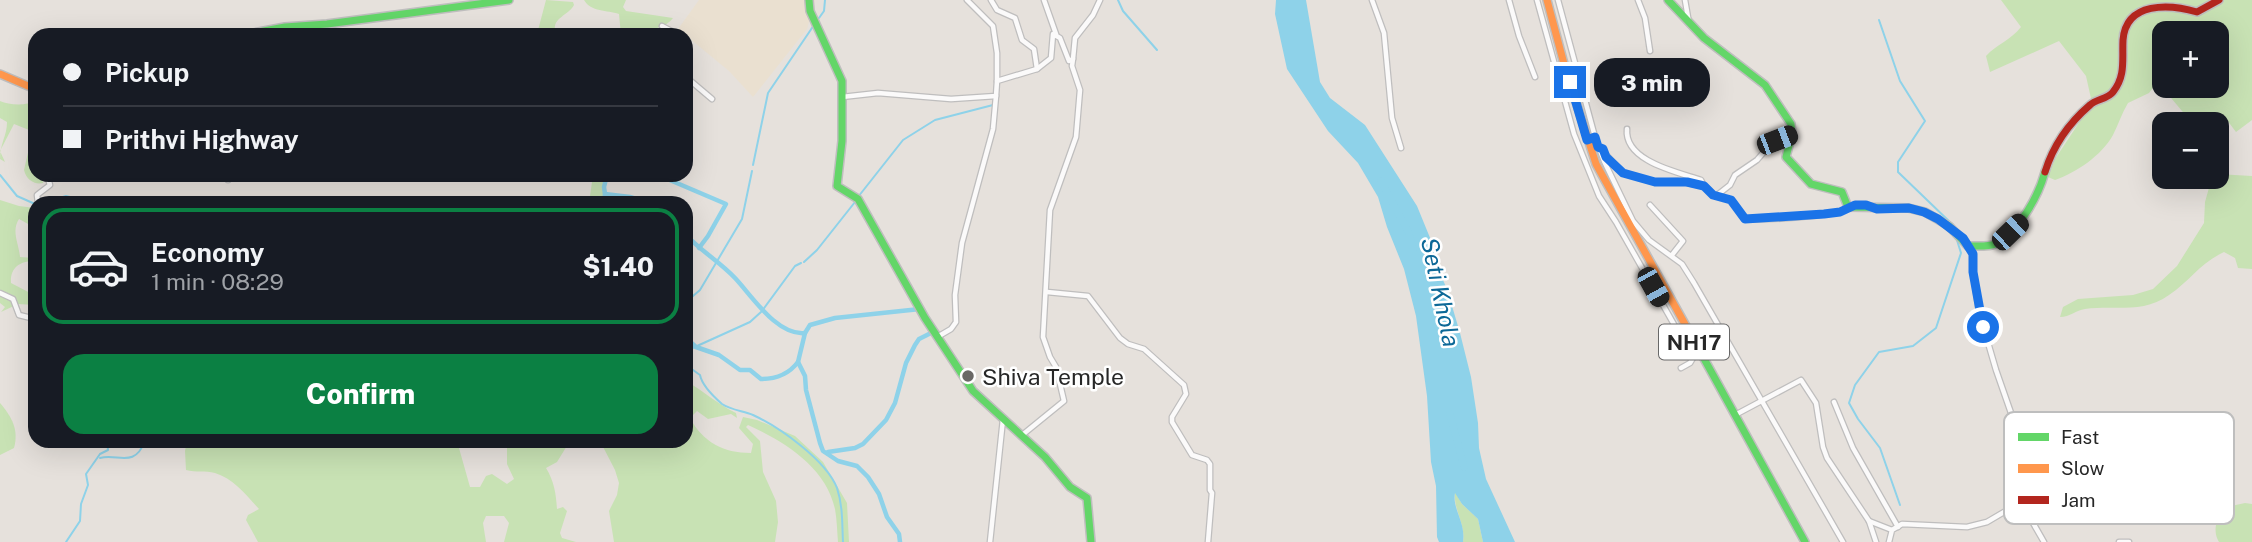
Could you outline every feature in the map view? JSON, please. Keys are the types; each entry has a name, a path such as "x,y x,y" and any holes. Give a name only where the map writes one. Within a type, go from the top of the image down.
{"main road":[{"path":"280,28 509,0"},
{"path":"809,0 810,11 842,81 842,141 837,186 858,200 925,318 973,391 1045,457 1070,486 1087,498 1091,542"},
{"name":"NH17","path":"1547,0 1570,82 1608,188 1805,542"},
{"path":"1668,0 1689,23 1765,85 1786,112 1793,134 1786,151 1790,163 1811,184 1842,192 1848,208 1866,205 1877,209 1909,208 1924,212 1963,238 1968,246 1994,245 2021,221 2040,190 2051,154 2069,127 2092,103 2112,94 2123,73 2123,36 2131,20 2139,12 2156,6 2197,12 2219,0"},
{"path":"0,75 28,86"}],"street":[{"path":"939,336 951,330 956,322 955,295 962,243 993,130 996,96 997,53 993,26 967,0"},
{"path":"991,0 997,10 1015,18 1022,40 1034,49 1037,69"},
{"path":"1044,0 1066,57 1069,61 1073,59"},
{"path":"1021,436 1064,401 1056,367 1043,337 1050,210 1076,136 1080,90 1072,66 1075,38 1093,15 1100,0"},
{"path":"1372,0 1384,33 1392,118 1401,148"},
{"path":"1509,0 1535,77"},
{"path":"1537,0 1574,134 1599,196 1693,358 1681,368"},
{"path":"1558,0 1591,138 1598,147 1633,220 1649,240 1682,264 1843,542"},
{"path":"1638,0 1645,18 1650,51"},
{"path":"1685,0 1689,23"},
{"path":"662,26 666,28"},
{"path":"997,81 1037,69 1051,58 1052,38 1053,34 1056,34"},
{"path":"1560,84 1570,82"},
{"path":"693,83 712,99"},
{"path":"842,97 878,93 951,99 996,96"},
{"path":"1627,129 1626,138 1632,148 1645,158 1659,166 1701,180 1716,196 1731,200 1745,219 1824,214 1848,208"},
{"path":"1716,196 1769,146 1793,134"},
{"path":"1598,147 1603,149 1606,157 1623,173 1655,182 1687,182 1704,186"},
{"path":"37,196 50,185 49,182"},
{"path":"1650,205 1683,241 1672,255"},
{"path":"1968,246 1973,254 1973,272 1987,342 2011,412"},
{"path":"1047,292 1088,296 1120,338 1128,344 1144,349 1184,385 1186,394 1172,418 1192,456 1207,460 1210,464 1212,493 1208,542"},
{"path":"0,293 13,299 19,315 28,317"},
{"path":"1735,415 1798,379 1805,383 1818,410 1827,458 1869,521 1876,542"},
{"path":"1834,402 1853,448 1895,528"},
{"path":"990,542 1003,418"},
{"path":"1889,542 1895,528 1902,524 1966,527 1987,522 2004,512"},
{"path":"1869,521 1895,528"},
{"path":"2034,524 2044,542"},
{"path":"2119,542 2129,542"}],"shaded area":[{"path":"699,0 815,0 807,29 753,97 729,71 693,41 693,28 679,28"}],"green space":[{"path":"546,0 573,2 574,5 556,23 555,28 539,28"},
{"path":"584,0 626,0 623,7 626,11 673,18 656,28 620,28 619,14 595,9"},
{"path":"2001,0 2252,0 2252,120 2236,132 2229,123 2229,112 2183,112 2171,98 2229,98 2229,21 2152,21 2152,89 2128,103 2113,135 2095,156 2072,173 2055,180 2048,177 2055,159 2092,103 2086,76 2059,41 1990,72 1986,56 2021,27"},
{"path":"0,101 28,104 28,130 14,124 1,149 7,122 0,118"},
{"path":"28,152 28,177 24,170"},
{"path":"2229,175 2252,176 2252,269 2238,268 2235,258 2224,252 2208,261 2176,290 2149,305 2085,309 2060,317 2063,307 2078,299 2133,295 2153,289 2177,266 2204,223 2209,189 2229,189"},
{"path":"592,182 606,182 604,196 590,196"},
{"path":"0,200 28,207 28,224 19,219 16,233 20,257 28,258 28,262 16,267 11,283 28,292 28,305 18,304 1,312 5,307 0,303"},
{"path":"693,386 736,413 737,418 731,414 708,419 697,411 693,415"},
{"path":"0,403 11,419 16,435 14,448 0,455"},
{"path":"743,417 757,420 795,436 823,462 847,503 849,542 838,542 835,509 830,494 813,468 776,439 748,425 746,427 760,441 763,472 776,501 778,522 775,542 614,542 609,511 617,495 619,483 604,448 693,448 693,423 701,434 715,444 731,451 751,453 753,444 739,428"},
{"path":"186,448 459,448 470,487 480,487 486,476 492,474 507,484 514,479 507,464 507,448 566,448 557,462 546,468 554,487 557,509 563,507 567,511 560,533 562,538 576,542 504,542 509,523 504,516 486,516 483,523 486,542 258,542 246,520 248,515 259,509 228,479 211,472 186,470"},
{"path":"1455,492 1462,504 1478,519 1483,542 1463,542"},
{"path":"2252,504 2252,542 2219,542 2217,538 2217,524 2234,524 2234,505"}],"water":[{"path":"1276,0 1306,0 1320,82 1330,98 1365,125 1417,206 1435,250 1438,269 1460,333 1471,377 1479,448 1486,479 1515,542 1483,542 1478,519 1455,493 1455,505 1463,528 1463,542 1439,542 1427,396 1416,316 1404,269 1378,197 1358,163 1328,131 1287,69 1275,14"}],"waterway":[{"path":"819,18 824,11 825,0"},
{"path":"1118,0 1123,11 1157,50"},
{"path":"1879,20 1900,81 1925,121 1898,162 1898,172 1953,225"},
{"path":"753,165 768,93 814,25"},
{"path":"858,197 903,140 935,120 993,105"},
{"path":"693,296 700,290 742,219 752,171"},
{"path":"0,175 17,196 28,201"},
{"name":"Seti Khola","path":"1381,181 1409,233 1413,249"},
{"path":"605,182 605,194"},
{"path":"674,182 726,204 699,248"},
{"path":"605,196 622,196"},
{"path":"804,262 817,250 855,202"},
{"path":"1900,505 1880,448 1849,403 1855,385 1879,352 1913,346 1936,328 1961,253 1956,237"},
{"path":"693,241 729,272 775,322 795,332 805,333"},
{"path":"762,311 795,266 801,263"},
{"path":"900,542 899,534 887,517 879,494 868,477 857,466 838,461 823,451 806,390 805,376 798,362 805,333 810,325 835,318 920,309"},
{"path":"693,348 750,322 761,312"},
{"path":"828,452 855,448 863,444 886,420 895,403 906,363 915,345 919,339 933,332"},
{"path":"693,344 719,355 740,370 750,370 761,379 782,375 798,362"},
{"path":"693,370 722,404 753,415 776,428 823,466 839,495 843,542"},
{"name":"Seti Khola","path":"1450,414 1464,467"},
{"path":"66,542 80,521 81,504 88,485 86,474 100,454 108,448"},
{"path":"100,458 131,457 142,448"}],"traffic: fast":[{"path":"280,28 509,0"},
{"path":"809,0 810,11 842,81 842,141 837,186 858,199 925,318 973,391 1045,457 1070,487 1087,498 1091,542"},
{"path":"1668,0 1704,38 1765,85 1791,124 1792,134 1786,157 1811,184 1842,192 1848,207 1908,208 1925,212 1949,226 1968,246 1989,246 2004,238 2020,222 2033,202 2045,172"},
{"path":"1691,335 1805,542"}],"traffic: slow":[{"path":"1547,0 1596,164 1691,335"},
{"path":"0,74 28,86"}],"traffic: jam":[{"path":"2045,172 2057,144 2075,119 2095,101 2111,94 2117,86 2122,67 2123,40 2126,27 2132,18 2151,8 2197,12 2219,0"}],"place":[{"name":"Shiva Temple","path":"968,376"}],"route":[{"path":"1570,82 1587,140 1595,137 1598,147 1603,149 1616,168 1623,173 1655,182 1677,181 1704,186 1713,195 1736,204 1738,212 1745,219 1824,214 1840,212 1855,205 1866,205 1882,210 1909,208 1938,219 1963,238 1973,254 1973,272 1983,327"}]}
